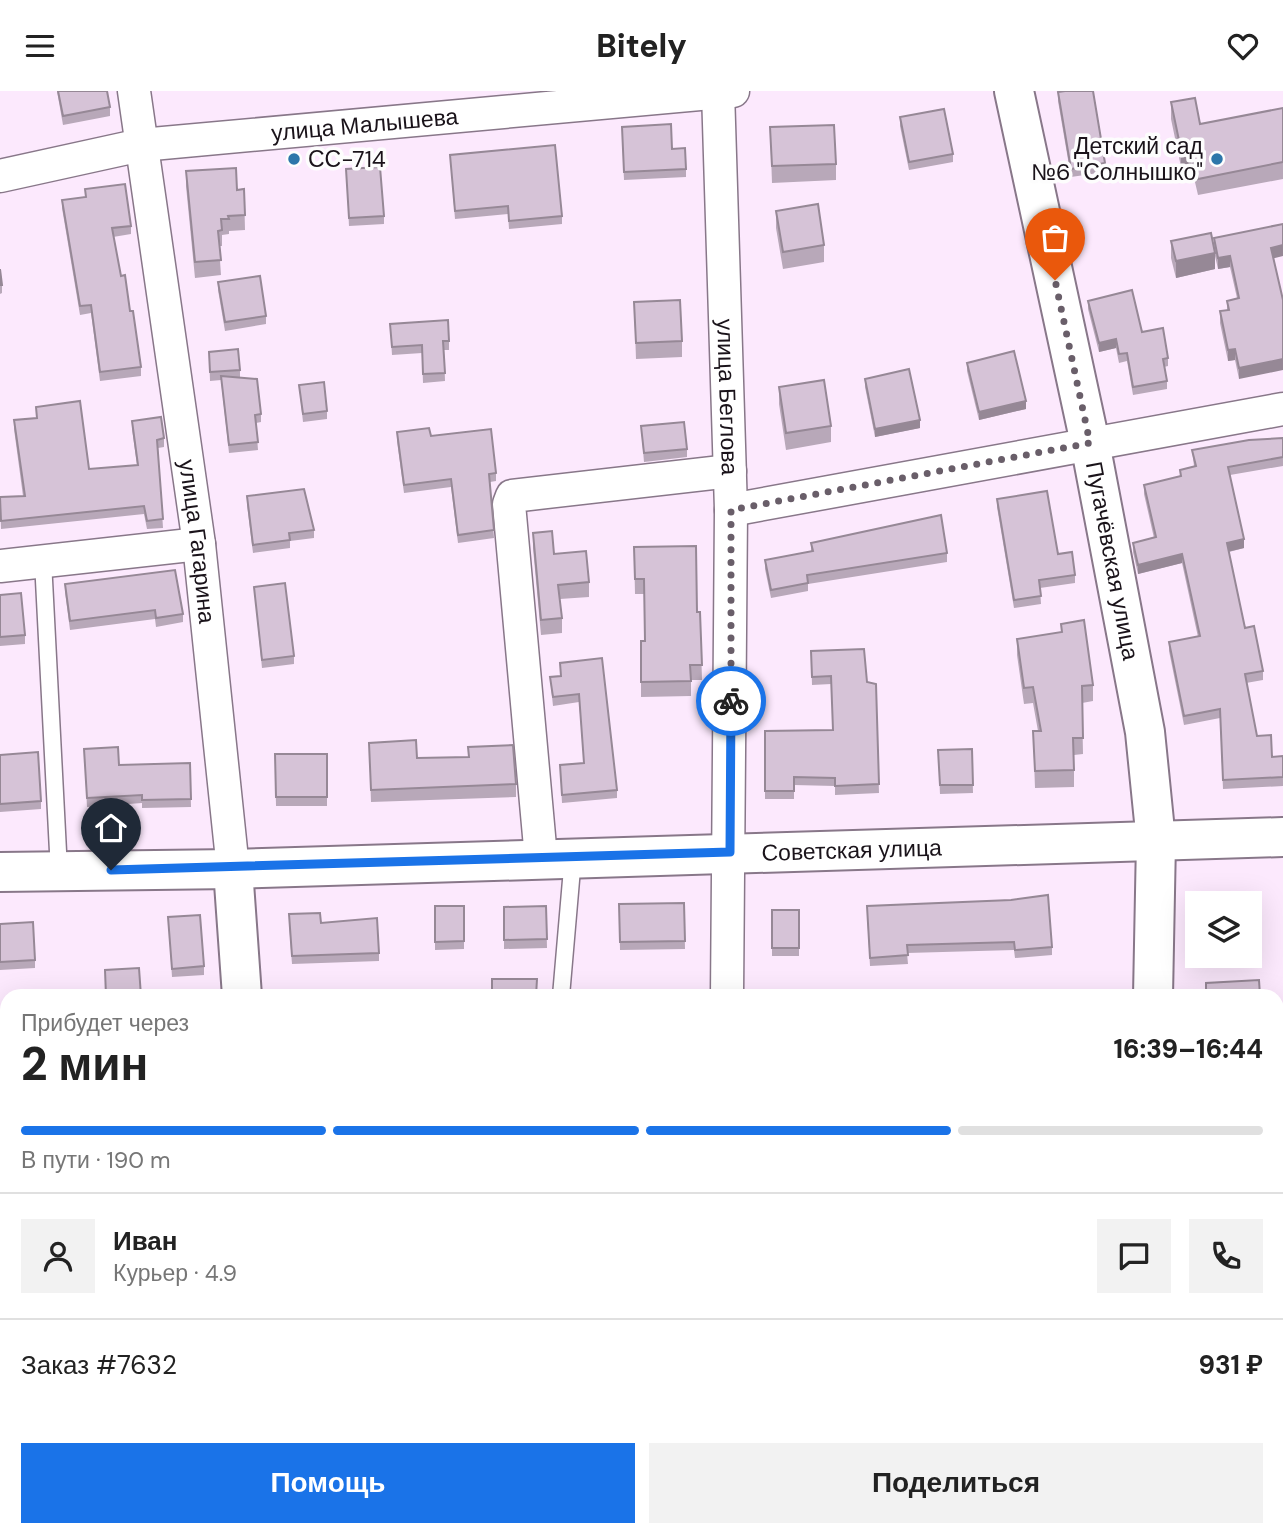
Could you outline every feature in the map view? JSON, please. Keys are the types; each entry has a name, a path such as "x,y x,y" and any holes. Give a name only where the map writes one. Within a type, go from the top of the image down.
{"street":[{"name":"улица Гагарина","path":"134,91 199,544 233,869 242,989"},
{"name":"Пугачёвская улица","path":"1014,91 1090,443 1145,732 1156,841 1153,989"},
{"name":"улица Малышева","path":"0,176 141,145 723,92"},
{"name":"улица Беглова","path":"723,92 731,510 727,989"},
{"path":"731,510 1283,409"},
{"path":"557,858 509,504 512,496 730,471"},
{"path":"0,566 199,544"},
{"name":"Советская улица","path":"0,872 233,869 1283,837"}],"lane":[{"path":"43,561 59,871"},
{"path":"557,858 561,989"}],"building":[{"path":"58,91 107,91 110,107 63,116"},
{"path":"1093,91 1105,163 1071,169 1058,92"},
{"path":"1195,98 1200,124 1283,108 1283,162 1198,179 1191,148 1181,150 1171,102"},
{"path":"944,109 953,154 909,162 900,117"},
{"path":"671,124 672,149 685,148 686,169 624,172 622,127"},
{"path":"834,125 836,164 772,166 770,127"},
{"path":"555,145 562,216 509,221 508,206 455,211 450,155"},
{"path":"380,167 384,216 349,218 346,169"},
{"path":"236,168 237,190 244,189 245,215 221,219 222,230 218,231 221,260 195,262 186,171"},
{"path":"125,184 131,226 112,228 121,276 125,275 130,311 133,311 141,367 100,372 91,305 80,306 62,200 86,197 85,189"},
{"path":"818,204 824,245 783,252 776,211"},
{"path":"1283,224 1283,245 1271,248 1283,300 1283,359 1239,368 1235,349 1228,350 1220,311 1229,310 1227,301 1239,298 1230,256 1218,258 1214,238"},
{"path":"1211,233 1215,253 1176,261 1171,241"},
{"path":"260,276 266,316 225,322 218,282"},
{"path":"1132,290 1142,332 1163,328 1168,358 1163,359 1167,381 1133,387 1127,353 1119,354 1116,339 1099,343 1088,301"},
{"path":"680,300 682,341 636,343 634,302"},
{"path":"448,320 449,341 443,341 445,373 423,374 422,345 392,347 390,324"},
{"path":"238,349 240,370 210,372 209,352"},
{"path":"1014,351 1026,401 979,412 967,363"},
{"path":"909,369 920,420 875,429 865,379"},
{"path":"221,376 257,379 261,414 255,415 258,442 229,445"},
{"path":"824,380 831,426 786,433 779,387"},
{"path":"324,382 327,411 303,414 299,385"},
{"path":"80,401 89,469 138,465 132,421 161,417 164,438 157,440 163,519 147,521 144,506 1,521 0,497 25,496 14,420 37,418 36,407"},
{"path":"684,422 687,449 644,453 641,426"},
{"path":"429,428 431,436 491,429 496,473 489,474 494,530 458,535 451,479 404,485 397,432"},
{"path":"1283,438 1283,457 1228,467 1244,539 1227,543 1245,628 1254,626 1263,671 1245,674 1257,736 1271,735 1272,757 1283,756 1283,777 1223,780 1220,709 1184,716 1169,642 1200,636 1182,554 1138,565 1133,543 1156,537 1144,485 1181,476 1180,470 1196,466 1192,450 1249,440"},
{"path":"304,489 314,530 289,533 290,540 253,545 247,496"},
{"path":"1047,491 1058,554 1072,552 1075,575 1039,580 1041,596 1014,600 997,499"},
{"path":"941,515 947,553 807,575 808,583 771,590 765,560 813,551 811,543"},
{"path":"552,531 554,554 586,551 589,582 558,585 562,618 541,620 533,533"},
{"path":"696,546 697,612 700,612 702,665 690,665 691,681 641,682 641,641 645,641 644,579 635,579 634,547"},
{"path":"175,570 183,614 156,618 155,610 70,621 65,584"},
{"path":"285,583 294,656 262,660 254,587"},
{"path":"21,593 25,635 0,637 0,595"},
{"path":"1084,620 1093,685 1082,686 1083,738 1073,738 1074,770 1035,771 1033,731 1041,731 1033,687 1024,688 1017,639 1062,632 1061,624"},
{"path":"864,649 867,682 876,684 879,784 835,786 835,778 794,777 794,791 765,791 765,731 833,730 831,676 812,677 811,651"},
{"path":"602,658 617,790 562,795 560,765 584,763 579,694 553,697 550,677 561,676 560,663"},
{"path":"416,740 417,758 469,757 468,747 513,745 516,784 371,790 369,743"},
{"path":"118,747 119,765 190,763 191,799 142,800 142,795 87,798 84,749"},
{"path":"972,749 973,785 940,785 938,750"},
{"path":"38,752 41,801 0,804 0,755"},
{"path":"275,754 327,754 327,797 276,797"},
{"path":"1048,895 1052,947 1015,950 1014,942 907,945 908,955 870,958 867,906 1011,900"},
{"path":"684,903 685,941 620,942 619,904"},
{"path":"435,906 464,906 464,941 435,942"},
{"path":"546,906 547,939 504,940 504,907"},
{"path":"772,910 799,910 799,948 772,948"},
{"path":"320,913 321,923 377,918 379,953 292,956 289,914"},
{"path":"200,915 204,966 172,969 168,917"},
{"path":"33,922 35,960 0,962 0,924"},
{"path":"139,968 140,989 106,989 105,970"},
{"path":"492,979 537,979 536,989 492,989"},
{"path":"1259,980 1260,989 1206,989 1206,983"}],"way so far":[{"path":"731,701 731,510 1090,443 1055,280"}],"place":[{"name":"СС-714","path":"294,159"},
{"name":"Детский сад №6 \"Солнышко\"","path":"1217,159"}],"route":[{"path":"111,870 233,869 730,852 731,701"}]}
